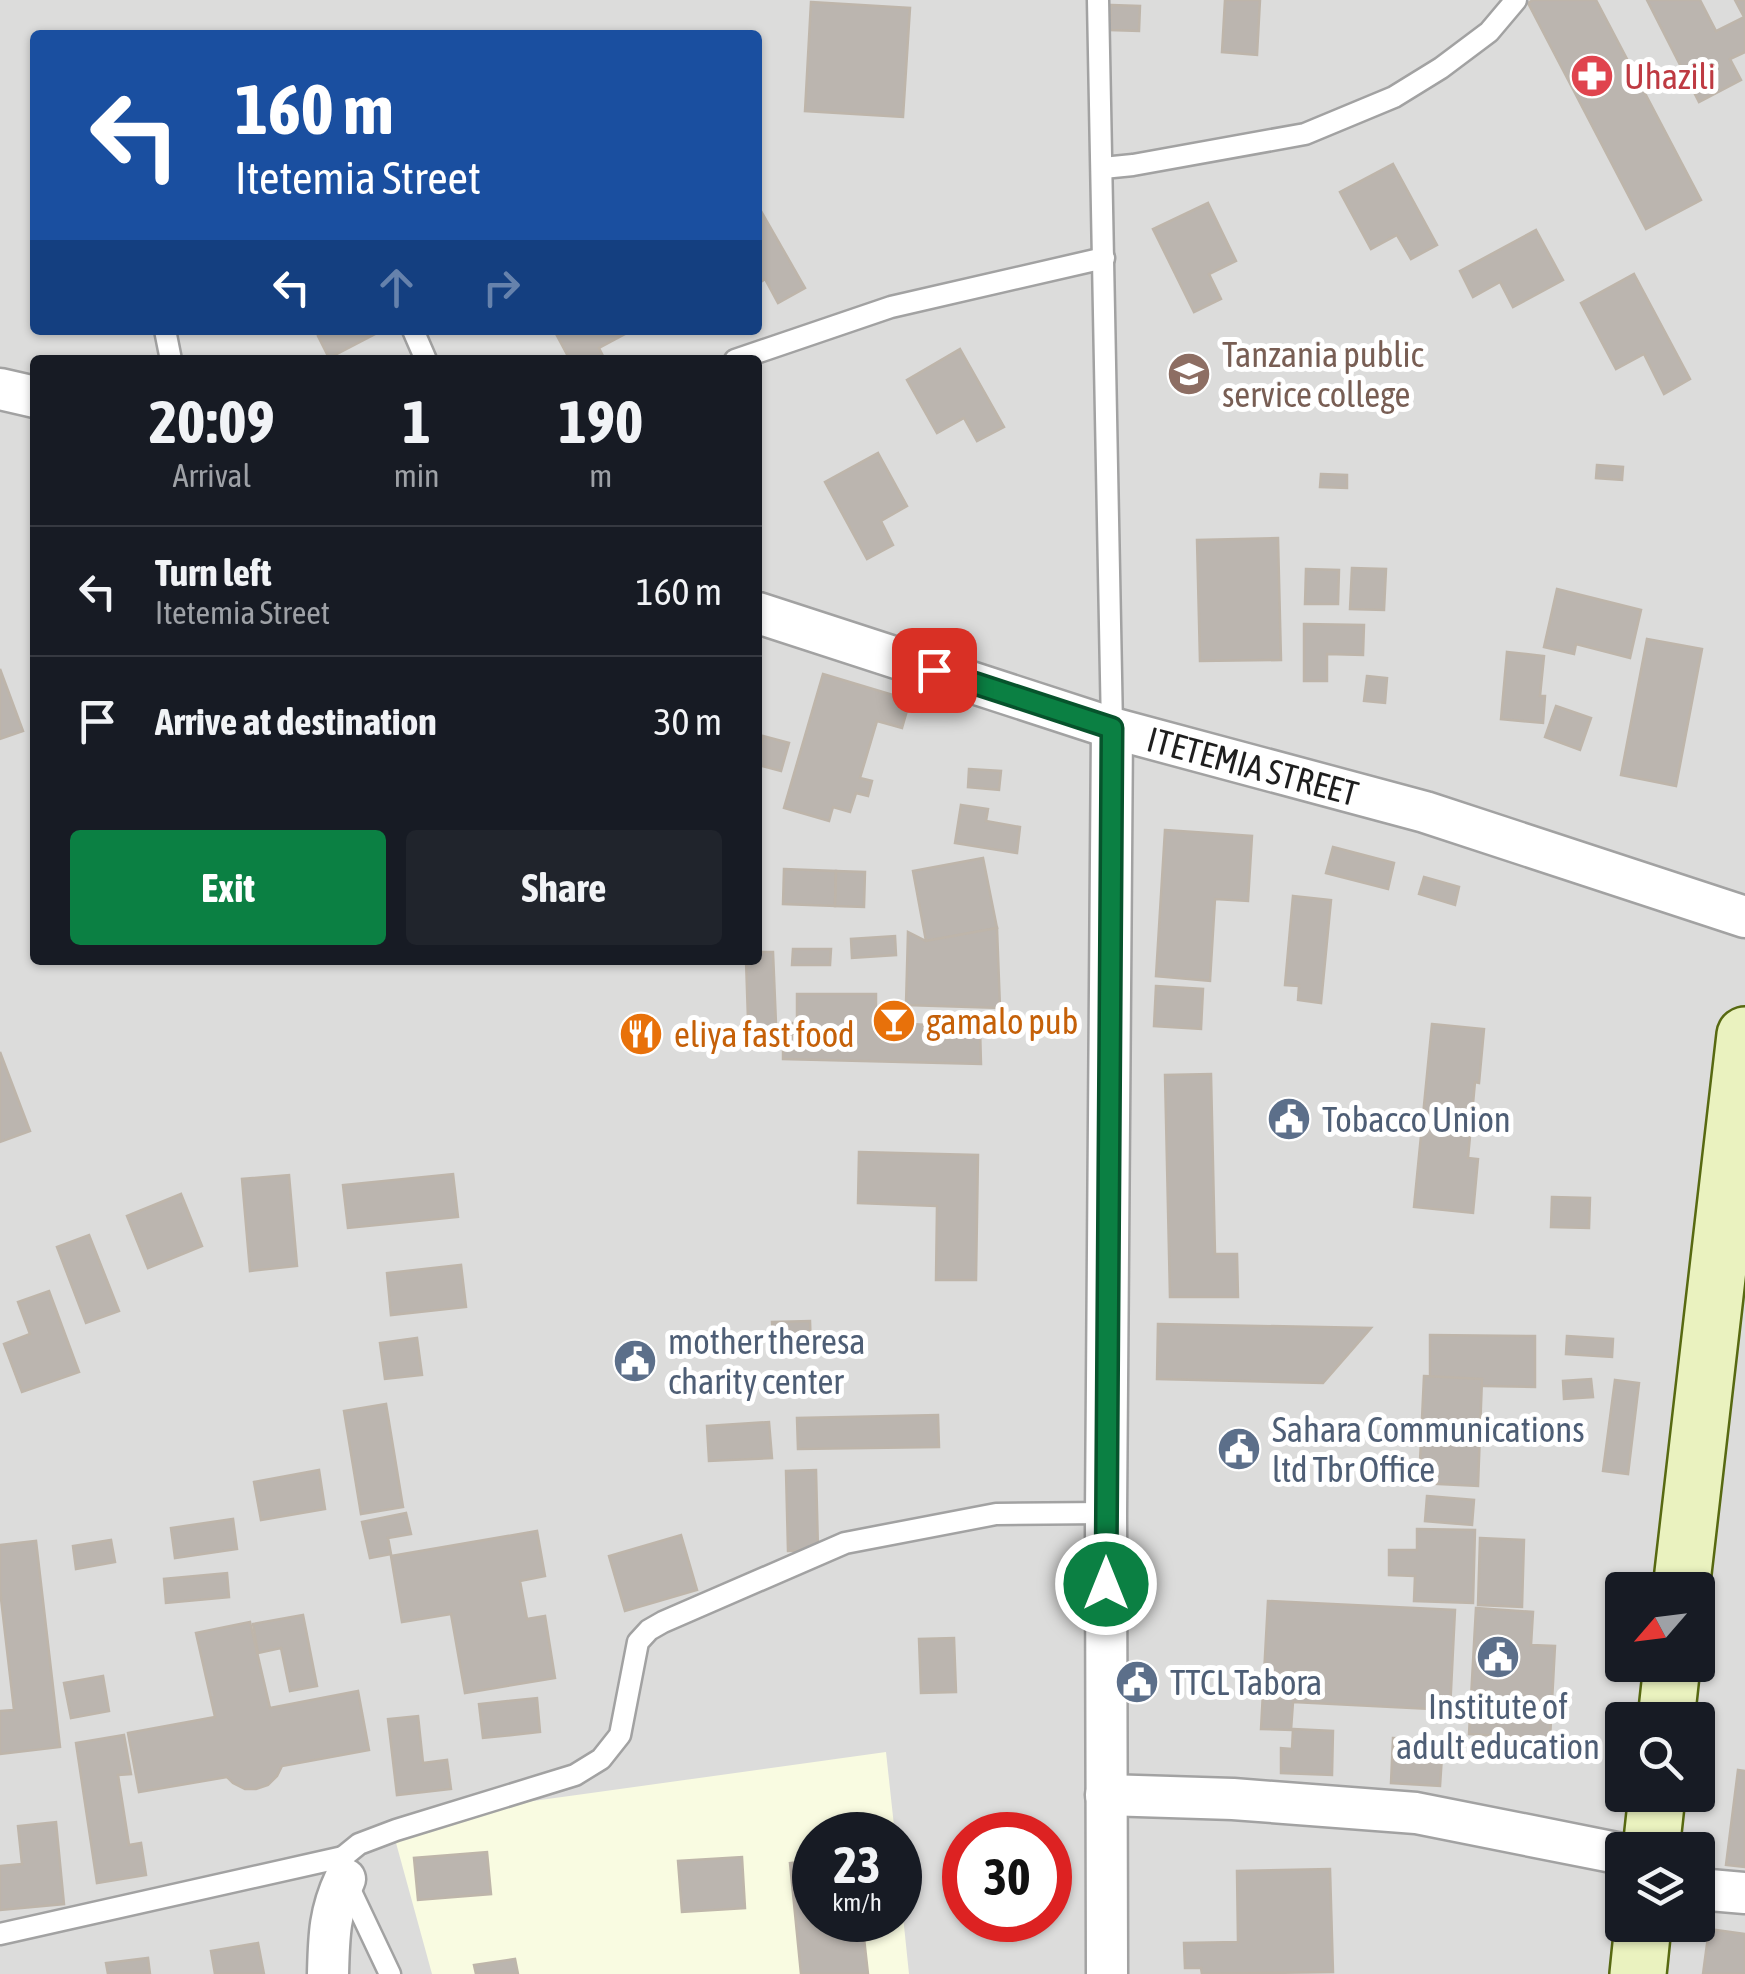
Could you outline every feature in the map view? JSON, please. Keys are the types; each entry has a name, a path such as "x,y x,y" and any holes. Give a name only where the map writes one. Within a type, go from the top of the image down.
{"main road":[{"path":"1683,1572 1745,1035"},
{"path":"1638,1974 1641,1942"}],"street":[{"path":"0,389 30,396"},
{"name":"ITETEMIA STREET","path":"762,615 1112,728 1424,812 1745,918"},
{"path":"1107,1974 1112,728"},
{"path":"1106,1795 1233,1799 1416,1813 1605,1851"},
{"path":"328,1974 329,1935 344,1868"},
{"path":"1715,1890 1745,1893"}],"lane":[{"path":"1098,0 1112,728"},
{"path":"1103,168 1305,134 1394,97 1441,68 1488,32 1516,0"},
{"path":"750,355 891,308 1104,258"},
{"path":"0,1934 344,1868 359,1844 575,1775 601,1759 620,1735 638,1642 649,1630 691,1608 845,1543 996,1514 1106,1513"},
{"path":"344,1868 390,1974"}],"shaded area":[{"path":"0,0 1745,0 1745,1974 0,1974"},
{"path":"886,1752 893,1812 792,1812 792,1942 906,1942 909,1974 432,1974 390,1821"}],"building":[{"path":"1225,0 1260,0 1257,55 1222,52"},
{"path":"1596,0 1701,200 1646,229 1528,3"},
{"path":"1647,0 1700,0 1716,31 1744,17 1735,0 1745,0 1745,52 1730,59 1741,80 1699,102"},
{"path":"811,2 910,8 903,117 805,111"},
{"path":"1111,5 1140,6 1139,31 1110,30"},
{"path":"1393,164 1437,245 1411,259 1397,235 1371,249 1340,192"},
{"path":"1208,203 1236,261 1209,274 1221,299 1194,312 1153,229"},
{"path":"762,213 805,288 778,303 765,279 762,281"},
{"path":"1536,230 1563,280 1513,307 1500,282 1473,297 1460,271"},
{"path":"1634,274 1690,379 1664,394 1644,354 1616,369 1581,303"},
{"path":"373,335 335,355 328,355 318,336"},
{"path":"557,335 623,335 599,348 602,355 567,355"},
{"path":"960,349 1004,427 977,441 964,418 937,433 907,380"},
{"path":"878,453 907,506 881,521 893,545 867,559 825,482"},
{"path":"1597,465 1623,467 1622,480 1596,478"},
{"path":"1321,474 1347,475 1347,488 1320,487"},
{"path":"1278,538 1281,660 1200,661 1197,540"},
{"path":"1352,568 1386,569 1384,610 1350,609"},
{"path":"1306,569 1339,570 1338,604 1305,604"},
{"path":"1557,589 1641,610 1630,658 1576,644 1574,654 1544,647"},
{"path":"1304,624 1364,625 1363,655 1327,654 1327,681 1304,681"},
{"path":"1647,639 1702,649 1676,786 1621,775"},
{"path":"1507,652 1544,656 1540,696 1545,696 1543,723 1501,719"},
{"path":"0,669 23,731 0,739"},
{"path":"823,674 910,700 902,728 877,721 860,778 872,781 868,796 856,793 850,812 833,807 829,821 784,808"},
{"path":"1367,676 1387,678 1385,703 1364,701"},
{"path":"1556,706 1591,718 1580,750 1545,737"},
{"path":"763,736 789,743 781,771 762,766"},
{"path":"969,769 1001,771 999,790 968,787"},
{"path":"961,805 988,809 986,821 1020,827 1017,853 955,843"},
{"path":"1165,830 1252,836 1248,901 1215,899 1210,981 1156,976"},
{"path":"1333,847 1394,863 1388,889 1326,873"},
{"path":"983,858 997,928 926,941 913,871"},
{"path":"784,869 836,871 835,906 783,904"},
{"path":"836,871 865,872 864,907 835,906"},
{"path":"1424,877 1459,887 1455,905 1419,894"},
{"path":"1293,896 1331,900 1321,1003 1298,1000 1299,986 1285,985"},
{"path":"997,928 1000,1008 906,1005 908,932 926,941"},
{"path":"895,936 896,955 852,958 851,939"},
{"path":"793,949 831,949 830,965 792,965"},
{"path":"762,952 773,952 777,1048 749,1049 746,965 762,965"},
{"path":"1156,986 1203,989 1201,1029 1154,1026"},
{"path":"797,994 876,994 876,1022 980,1028 981,1064 783,1059 783,1023 797,1023"},
{"path":"1432,1024 1484,1029 1468,1158 1478,1159 1473,1213 1414,1207"},
{"path":"0,1052 30,1131 0,1142"},
{"path":"1211,1074 1215,1254 1237,1254 1238,1297 1170,1297 1165,1075"},
{"path":"859,1152 978,1155 976,1280 936,1280 937,1206 858,1203"},
{"path":"453,1174 458,1217 348,1228 343,1185"},
{"path":"289,1175 297,1266 250,1271 242,1179"},
{"path":"181,1194 202,1246 148,1268 127,1216"},
{"path":"1552,1197 1590,1198 1589,1228 1551,1227"},
{"path":"89,1235 119,1311 86,1323 57,1247"},
{"path":"461,1265 466,1307 391,1315 387,1273"},
{"path":"49,1291 79,1372 22,1392 4,1344 30,1334 18,1302"},
{"path":"810,1321 811,1350 774,1351 772,1322"},
{"path":"1158,1324 1371,1328 1323,1383 1157,1379"},
{"path":"1430,1335 1535,1336 1535,1387 1430,1385"},
{"path":"1567,1336 1613,1339 1612,1357 1566,1354"},
{"path":"417,1338 422,1375 385,1379 380,1343"},
{"path":"1424,1376 1482,1379 1478,1486 1419,1483"},
{"path":"1591,1379 1593,1397 1564,1399 1563,1381"},
{"path":"1615,1380 1639,1383 1628,1474 1603,1471"},
{"path":"386,1404 403,1507 361,1514 344,1411"},
{"path":"938,1415 939,1447 798,1449 797,1418"},
{"path":"769,1422 772,1458 709,1461 707,1426"},
{"path":"319,1470 325,1509 261,1520 254,1482"},
{"path":"816,1470 818,1550 788,1551 786,1471"},
{"path":"1427,1496 1474,1500 1472,1525 1425,1521"},
{"path":"406,1513 411,1534 388,1538 391,1554 370,1558 362,1522"},
{"path":"233,1519 237,1549 175,1558 171,1528"},
{"path":"1417,1529 1475,1530 1473,1603 1414,1601 1415,1576 1389,1575 1389,1550 1417,1550"},
{"path":"537,1531 545,1576 520,1581 527,1619 545,1616 555,1678 465,1693 451,1614 402,1622 391,1556"},
{"path":"681,1535 697,1590 625,1611 609,1556"},
{"path":"1480,1538 1524,1540 1522,1607 1478,1605"},
{"path":"111,1540 115,1562 76,1569 73,1546"},
{"path":"36,1541 60,1747 0,1754 0,1711 14,1710 0,1590 0,1545"},
{"path":"227,1573 229,1597 166,1603 164,1579"},
{"path":"1268,1601 1455,1610 1450,1710 1293,1702 1291,1730 1261,1729"},
{"path":"1476,1608 1533,1612 1531,1645 1555,1646 1550,1739 1469,1734"},
{"path":"303,1615 317,1686 290,1691 281,1648 258,1653 253,1624"},
{"path":"250,1622 270,1708 358,1691 369,1750 282,1766 268,1785 256,1789 245,1789 227,1777 139,1792 128,1733 215,1717 196,1633"},
{"path":"954,1638 956,1692 921,1693 919,1639"},
{"path":"103,1676 109,1711 71,1718 64,1683"},
{"path":"537,1698 540,1732 483,1738 479,1704"},
{"path":"418,1716 423,1763 447,1760 451,1789 397,1795 388,1719"},
{"path":"1293,1729 1333,1731 1332,1775 1281,1773 1281,1748 1292,1749"},
{"path":"124,1735 131,1774 118,1775 129,1845 141,1843 146,1875 97,1883 76,1743"},
{"path":"1393,1738 1443,1741 1440,1786 1391,1783"},
{"path":"1738,1770 1745,1771 1745,1867 1726,1865"},
{"path":"56,1822 64,1904 0,1910 0,1866 22,1864 18,1826"},
{"path":"487,1852 491,1894 418,1900 414,1858"},
{"path":"742,1857 745,1908 682,1912 678,1861"},
{"path":"1330,1869 1333,1972 1202,1974 1201,1968 1185,1968 1184,1943 1238,1942 1237,1871"},
{"path":"1715,1930 1745,1934 1745,1974 1703,1974 1707,1942 1715,1942"},
{"path":"798,1942 864,1942 868,1974 801,1974"},
{"path":"258,1943 264,1974 215,1974 211,1951"},
{"path":"148,1958 150,1974 108,1974 106,1963"},
{"path":"515,1959 518,1974 476,1974 474,1965"}],"place":[{"name":"Uhazili","path":"1592,76"},
{"name":"Tanzania public service college","path":"1189,374"},
{"name":"gamalo pub","path":"894,1021"},
{"name":"eliya fast food","path":"641,1034"},
{"name":"Tobacco Union","path":"1289,1119"},
{"name":"mother theresa charity center","path":"635,1361"},
{"name":"Sahara Communications ltd Tbr Office","path":"1239,1449"},
{"name":"Institute of adult education","path":"1498,1657"},
{"name":"TTCL Tabora","path":"1137,1682"}],"route":[{"path":"934,670 1112,728 1106,1584"}]}
